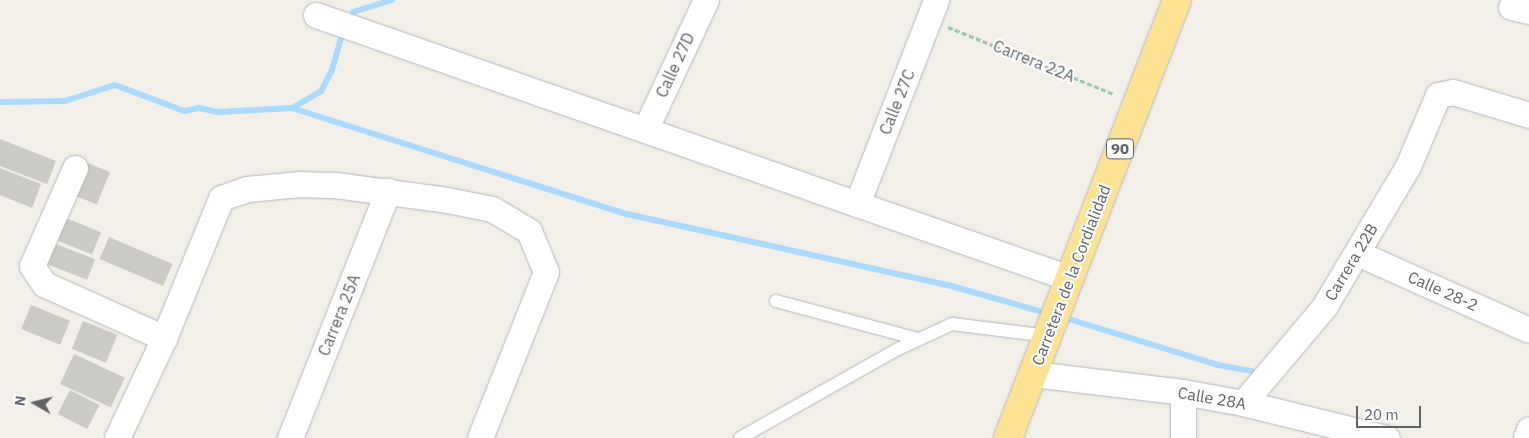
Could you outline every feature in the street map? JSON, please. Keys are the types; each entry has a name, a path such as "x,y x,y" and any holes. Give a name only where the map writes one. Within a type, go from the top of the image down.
{"highway":[{"name":"Carretera de la Cordialidad","path":"1008,438 1177,0"}],"street":[{"name":"Calle 27D","path":"645,130 706,0"},
{"name":"Calle 27C","path":"857,204 933,10"},
{"path":"316,15 857,204 1066,288"},
{"path":"1529,116 1453,92 1438,94 1433,105 1529,119"},
{"name":"Carrera 22B","path":"1243,403 1324,307 1408,166 1433,105"},
{"path":"75,168 32,266 44,284 164,338"},
{"path":"117,438 164,338 221,198 247,189 300,184 388,191 492,209 529,232 546,272 480,438"},
{"name":"Carrera 25A","path":"290,438 388,191"},
{"name":"Calle 28-2","path":"1357,253 1529,330"},
{"name":"Calle 28A","path":"1034,374 1183,392 1243,403 1381,437"},
{"path":"1183,392 1183,438"},
{"path":"1526,438 1529,429"}],"lane":[{"path":"776,301 918,339"},
{"path":"740,438 918,339 952,324 1049,332"}],"path":[{"name":"Carrera 22A","path":"933,10 1138,104"}],"building":[{"path":"0,139 56,161 47,184 0,166"},
{"path":"85,162 110,172 97,205 72,194"},
{"path":"0,168 41,184 32,208 0,195"},
{"path":"63,217 101,232 92,255 54,239"},
{"path":"109,237 173,264 163,286 100,259"},
{"path":"53,243 95,259 87,280 45,264"},
{"path":"31,305 70,321 60,345 21,329"},
{"path":"83,321 117,335 106,363 72,349"},
{"path":"74,354 125,378 111,408 60,384"},
{"path":"70,390 99,405 87,429 58,414"}],"waterway":[{"path":"353,12 392,0"},
{"path":"0,102 65,101 115,85 184,111 199,108 218,112 292,108 321,91 332,70 343,31"},
{"path":"292,108 627,214 948,285 1050,314"},
{"path":"1062,317 1218,365 1251,371"}]}
